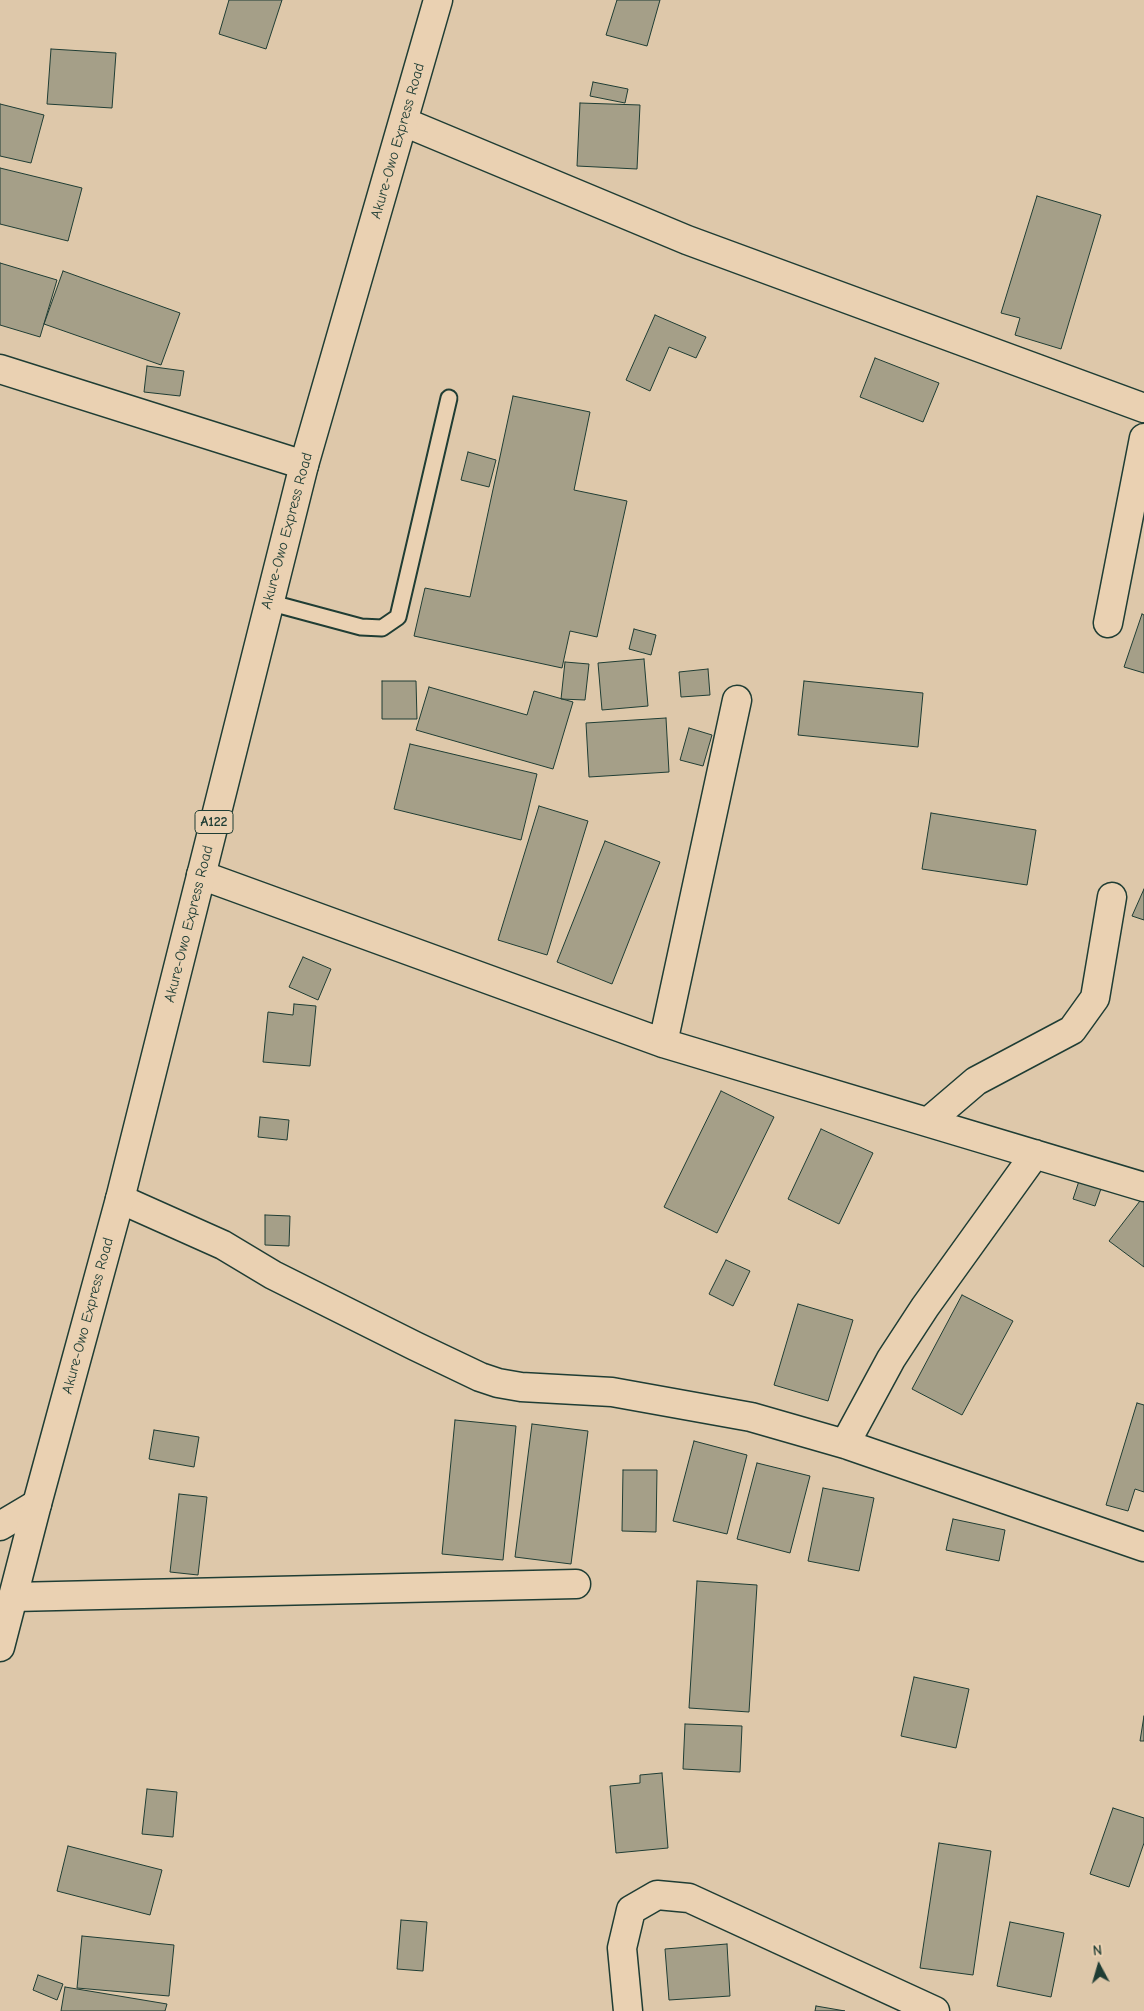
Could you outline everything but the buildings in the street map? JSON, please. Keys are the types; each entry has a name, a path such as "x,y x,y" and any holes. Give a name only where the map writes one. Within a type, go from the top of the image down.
{"main road":[{"name":"Akure-Owo Express Road","path":"0,1647 120,1199 268,602 304,465 438,0"},
{"path":"404,122 687,240 1144,408"},
{"path":"0,369 304,465"},
{"path":"1108,623 1144,438"},
{"path":"663,1043 737,700"},
{"path":"201,875 663,1043 1144,1187"},
{"path":"928,1122 976,1081 1072,1030 1095,998 1112,897"},
{"path":"845,1444 891,1359 925,1307 1035,1154"},
{"path":"120,1199 223,1245 282,1279 480,1377 498,1383 521,1387 612,1392 751,1417 845,1444 1144,1547"},
{"path":"0,1526 37,1504"},
{"path":"13,1597 576,1584"},
{"path":"628,2011 622,1948 631,1910 657,1896 689,1898 935,2011"}],"lane":[{"path":"268,602 361,627 382,628 398,618 449,398"}]}
